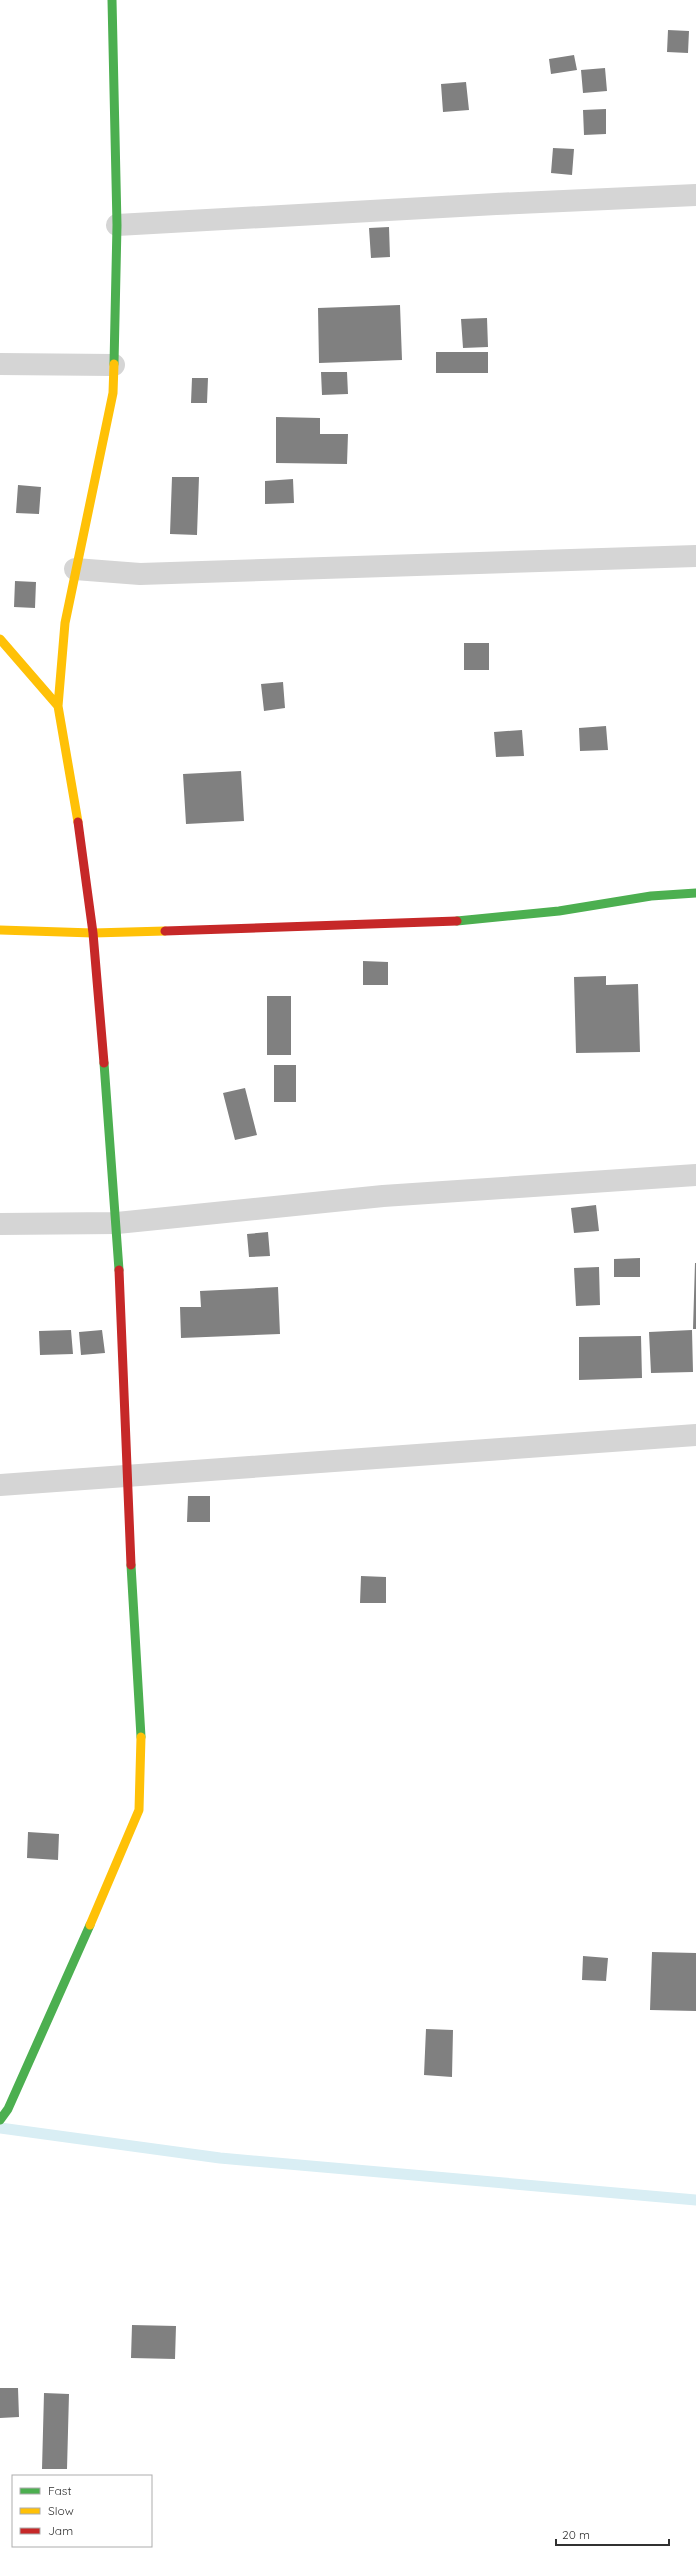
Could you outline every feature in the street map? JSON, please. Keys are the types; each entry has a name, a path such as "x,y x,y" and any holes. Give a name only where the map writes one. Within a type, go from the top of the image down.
{"street":[{"path":"0,2120 8,2108 74,1964 138,1810 141,1730 126,1477 117,1223 93,933 74,794 62,739 58,706 65,623 75,568 113,393 117,225 112,0"},
{"path":"117,225 488,204 696,195"},
{"path":"0,364 114,365"},
{"path":"75,568 140,574 696,556"},
{"path":"0,639 58,706"},
{"path":"0,930 93,933 432,924 559,911 650,896 696,893"},
{"path":"0,1224 117,1223 383,1196 696,1175"},
{"path":"0,1485 696,1436"}],"building":[{"path":"668,30 689,31 688,53 667,52"},
{"path":"574,55 577,70 551,74 549,59"},
{"path":"605,68 607,91 583,93 581,70"},
{"path":"466,82 469,110 443,112 441,84"},
{"path":"606,109 606,134 584,135 583,110"},
{"path":"553,148 574,149 572,175 551,173"},
{"path":"389,227 390,257 371,258 369,228"},
{"path":"400,305 402,360 319,363 318,308"},
{"path":"487,318 488,347 463,348 461,319"},
{"path":"436,352 488,352 488,373 436,373"},
{"path":"321,372 347,372 348,394 322,395"},
{"path":"192,378 208,378 207,403 191,403"},
{"path":"276,417 320,418 320,434 348,434 347,464 276,463"},
{"path":"172,477 199,477 197,535 170,534"},
{"path":"293,479 294,503 265,504 265,481"},
{"path":"18,485 41,487 39,514 16,513"},
{"path":"15,581 36,582 35,608 14,607"},
{"path":"464,643 489,643 489,670 464,670"},
{"path":"283,682 285,708 264,711 261,684"},
{"path":"606,726 608,750 580,751 579,728"},
{"path":"522,730 524,756 496,757 494,732"},
{"path":"241,771 244,821 186,824 183,774"},
{"path":"363,961 388,962 388,985 363,985"},
{"path":"606,976 606,985 638,984 640,1052 576,1053 574,977"},
{"path":"267,996 291,996 291,1055 267,1055"},
{"path":"274,1065 296,1065 296,1102 274,1102"},
{"path":"245,1088 257,1135 235,1140 223,1093"},
{"path":"596,1205 599,1231 574,1233 571,1208"},
{"path":"268,1232 270,1256 249,1257 247,1234"},
{"path":"640,1258 640,1277 614,1277 614,1259"},
{"path":"695,1263 696,1329 693,1329"},
{"path":"599,1267 600,1305 576,1306 574,1268"},
{"path":"278,1287 280,1334 181,1338 180,1307 201,1307 200,1291"},
{"path":"71,1330 73,1354 40,1355 39,1331"},
{"path":"102,1330 105,1353 81,1355 79,1332"},
{"path":"692,1330 693,1372 651,1373 649,1332"},
{"path":"641,1336 642,1378 579,1380 579,1337"},
{"path":"188,1496 210,1496 210,1522 187,1522"},
{"path":"361,1576 386,1577 386,1603 360,1603"},
{"path":"28,1832 59,1834 58,1860 27,1858"},
{"path":"652,1952 696,1953 696,2011 650,2010"},
{"path":"583,1956 608,1958 606,1981 582,1980"},
{"path":"426,2029 453,2030 452,2077 424,2075"},
{"path":"132,2325 176,2326 175,2359 131,2358"},
{"path":"0,2388 18,2388 19,2417 0,2418"},
{"path":"44,2393 69,2394 67,2469 42,2469"}],"waterway":[{"path":"0,2128 220,2158 696,2200"}],"traffic: fast":[{"path":"112,0 117,225 114,364"},
{"path":"457,921 559,911 651,896 696,893"},
{"path":"104,1063 119,1270"},
{"path":"131,1565 141,1737"},
{"path":"0,2120 8,2109 90,1925"}],"traffic: slow":[{"path":"58,706 65,623 113,393 114,364"},
{"path":"0,639 58,706 78,822"},
{"path":"0,930 93,933 165,931"},
{"path":"90,1925 139,1810 141,1737"}],"traffic: jam":[{"path":"78,822 93,933 104,1063"},
{"path":"165,931 457,921"},
{"path":"119,1270 131,1565"}]}
